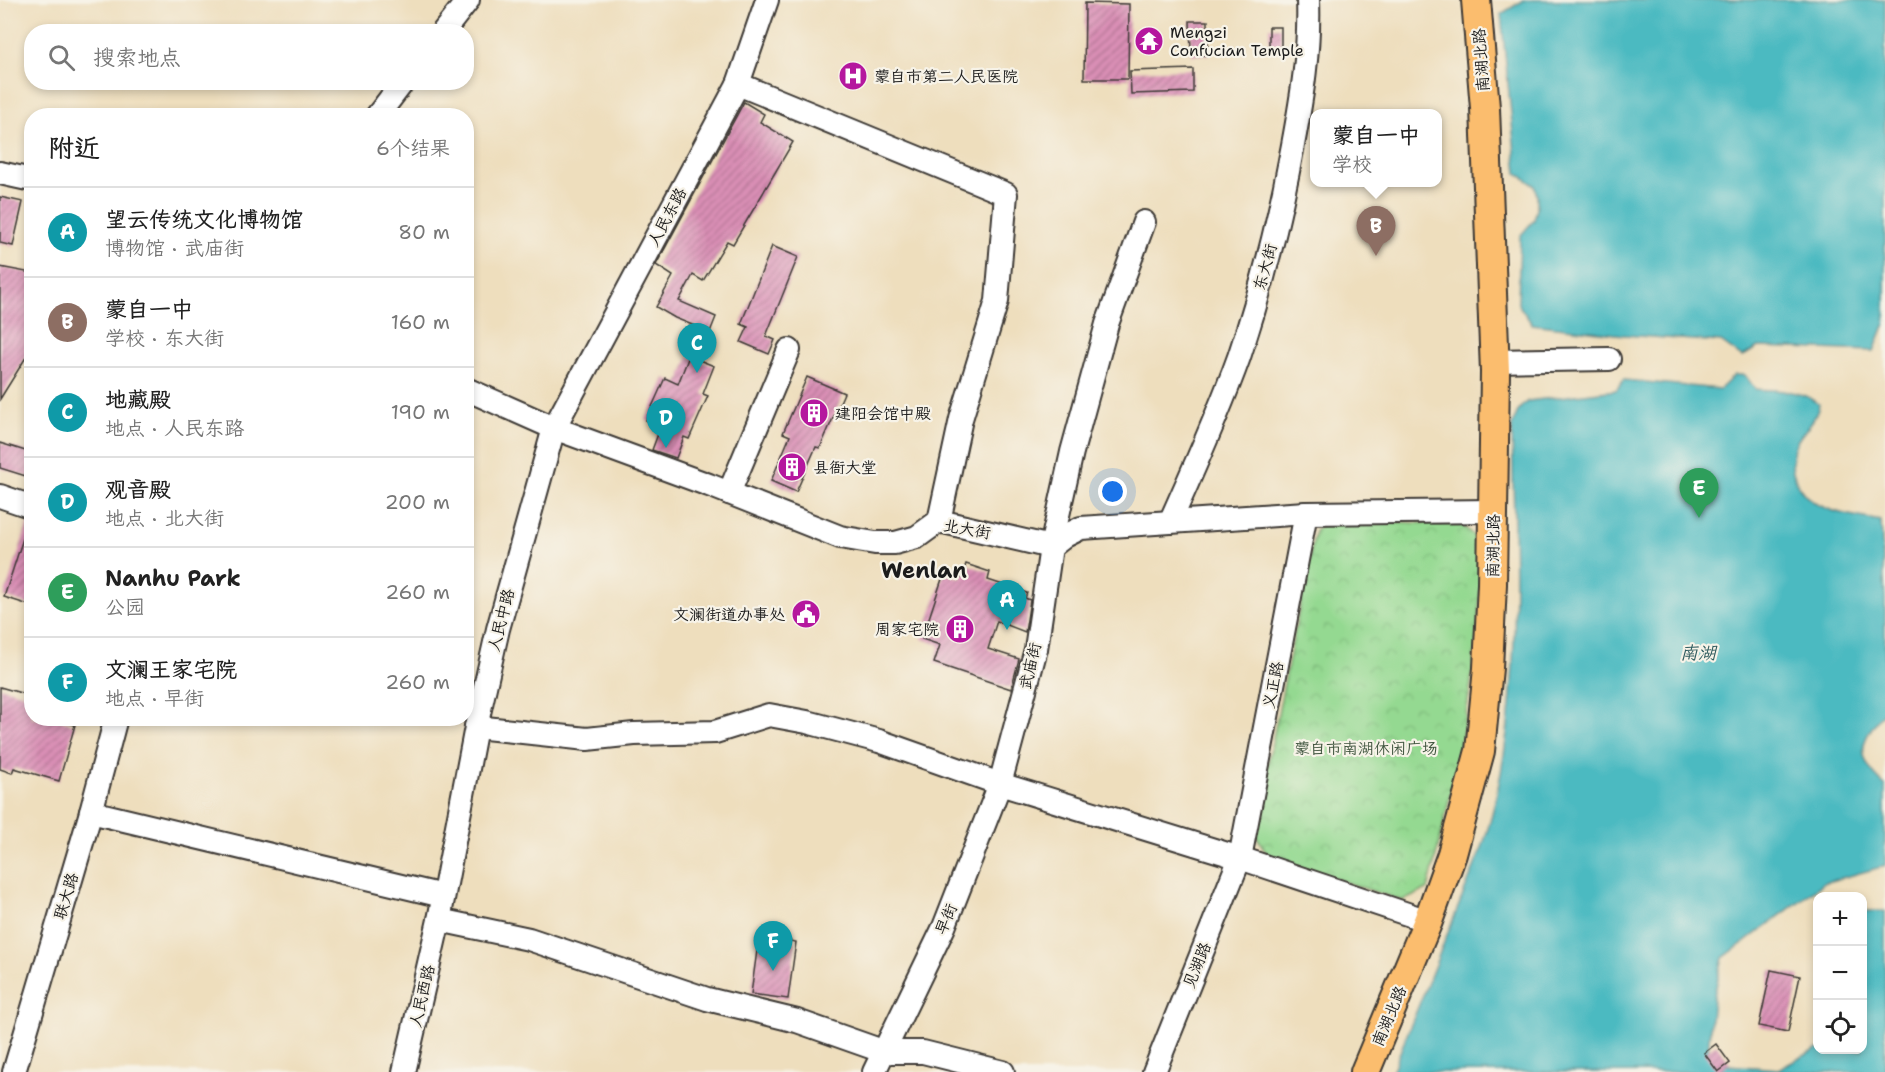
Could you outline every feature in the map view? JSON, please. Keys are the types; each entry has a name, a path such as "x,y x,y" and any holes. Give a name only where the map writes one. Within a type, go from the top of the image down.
{"main road":[{"name":"南湖北路","path":"1365,1072 1428,921 1452,854 1480,751 1488,668 1494,511 1495,361 1485,108 1476,0"}],"street":[{"path":"449,24 468,0"},
{"name":"人民东路","path":"554,428 738,84 767,0"},
{"name":"东大街","path":"1170,522 1200,455 1238,358 1265,273 1287,181 1304,87 1309,23 1308,0"},
{"path":"738,84 1006,194 998,301 961,419 939,521"},
{"path":"383,108 397,90"},
{"path":"0,173 24,178"},
{"name":"武庙街","path":"1000,784 1036,649 1051,547 1072,452 1107,324 1144,222"},
{"path":"729,493 789,350"},
{"path":"1495,361 1609,359"},
{"name":"北大街","path":"474,393 554,428 840,537 875,543 895,543 917,537 939,521 1051,547"},
{"name":"人民中路","path":"439,920 476,727 498,629 554,428"},
{"path":"0,496 24,504"},
{"path":"1051,547 1065,536 1081,528 1306,513 1494,511"},
{"name":"义正路","path":"1240,858 1306,513"},
{"path":"476,727 587,739 634,734 715,732 769,715 807,722 879,741 1000,784 1240,858 1428,921"},
{"name":"联大路","path":"14,1072 91,812 114,726"},
{"name":"早街","path":"874,1072 944,927 1000,784"},
{"path":"91,812 443,896"},
{"name":"见湖路","path":"1154,1072 1240,858"},
{"path":"439,920 529,939 707,999 797,1021 885,1052 922,1052 1003,1072"},
{"name":"人民西路","path":"404,1072 439,920"}],"green space":[{"name":"蒙自市南湖休闲广场","path":"1330,519 1462,525 1480,545 1483,559 1473,670 1461,744 1428,889 1403,901 1269,857 1254,832 1315,531"}],"water":[{"path":"1524,0 1885,0 1885,323 1874,351 1758,347 1742,357 1721,342 1624,335 1532,324 1518,304 1520,236 1534,220 1537,195 1534,185 1517,173 1501,14"},
{"name":"南湖","path":"1735,375 1745,375 1755,389 1797,393 1819,404 1814,419 1794,449 1793,469 1799,487 1812,501 1828,509 1881,521 1885,599 1885,711 1870,731 1864,748 1864,757 1868,766 1885,785 1885,866 1824,883 1723,958 1713,999 1708,1051 1715,1064 1779,1069 1813,1051 1813,1054 1867,1054 1867,911 1885,911 1885,1072 1392,1072 1483,845 1506,745 1514,638 1512,426 1518,412 1528,401 1616,390 1624,380 1720,389"}],"building":[{"path":"1085,3 1129,4 1128,79 1084,79"},
{"path":"1190,21 1208,21 1208,55 1191,55"},
{"path":"1269,27 1281,27 1281,51 1269,51"},
{"path":"1193,69 1193,92 1131,94 1130,71"},
{"path":"744,102 764,114 760,122 793,142 733,244 727,241 703,281 693,275 679,301 716,317 710,332 675,318 656,307 673,276 656,265"},
{"path":"0,197 23,202 13,246 0,243"},
{"path":"772,246 798,257 766,336 775,340 769,354 741,342 748,327 741,324"},
{"path":"0,267 24,272 24,360 0,399"},
{"path":"689,356 714,366 703,394 708,396 689,439 684,437 676,458 652,450 661,426 646,420 665,378 678,384"},
{"name":"建阳会馆中殿","path":"807,377 844,393 820,448 816,447 796,492 771,481 790,436 783,433"},
{"path":"0,443 24,450 24,476 0,468"},
{"path":"24,535 24,603 4,597"},
{"name":"周家宅院","path":"966,564 990,572 988,580 1027,593 1025,598 1030,600 1025,632 997,621 988,649 1019,659 1011,689 934,663 940,645 922,639 944,573 961,578"},
{"path":"0,687 24,694 24,726 75,726 59,781 14,768 12,773 0,769"},
{"path":"759,936 796,942 788,999 751,994"},
{"path":"1771,970 1800,976 1788,1032 1759,1026"},
{"path":"1716,1044 1730,1063 1718,1072 1704,1053"}],"place":[{"name":"Mengzi Confucian Temple","path":"1149,41"},
{"name":"蒙自市第二人民医院","path":"853,76"},
{"name":"蒙自一中","path":"1376,256"},
{"name":"地藏殿","path":"697,373"},
{"name":"建阳会馆中殿","path":"814,413"},
{"name":"观音殿","path":"666,448"},
{"name":"县衙大堂","path":"792,467"},
{"name":"Nanhu Park","path":"1699,518"},
{"name":"文澜街道办事处","path":"806,614"},
{"name":"周家宅院","path":"960,629"},
{"name":"望云传统文化博物馆","path":"1007,630"},
{"name":"文澜王家宅院","path":"773,971"}],"district":[{"name":"Wenlan","path":"924,570"}]}
